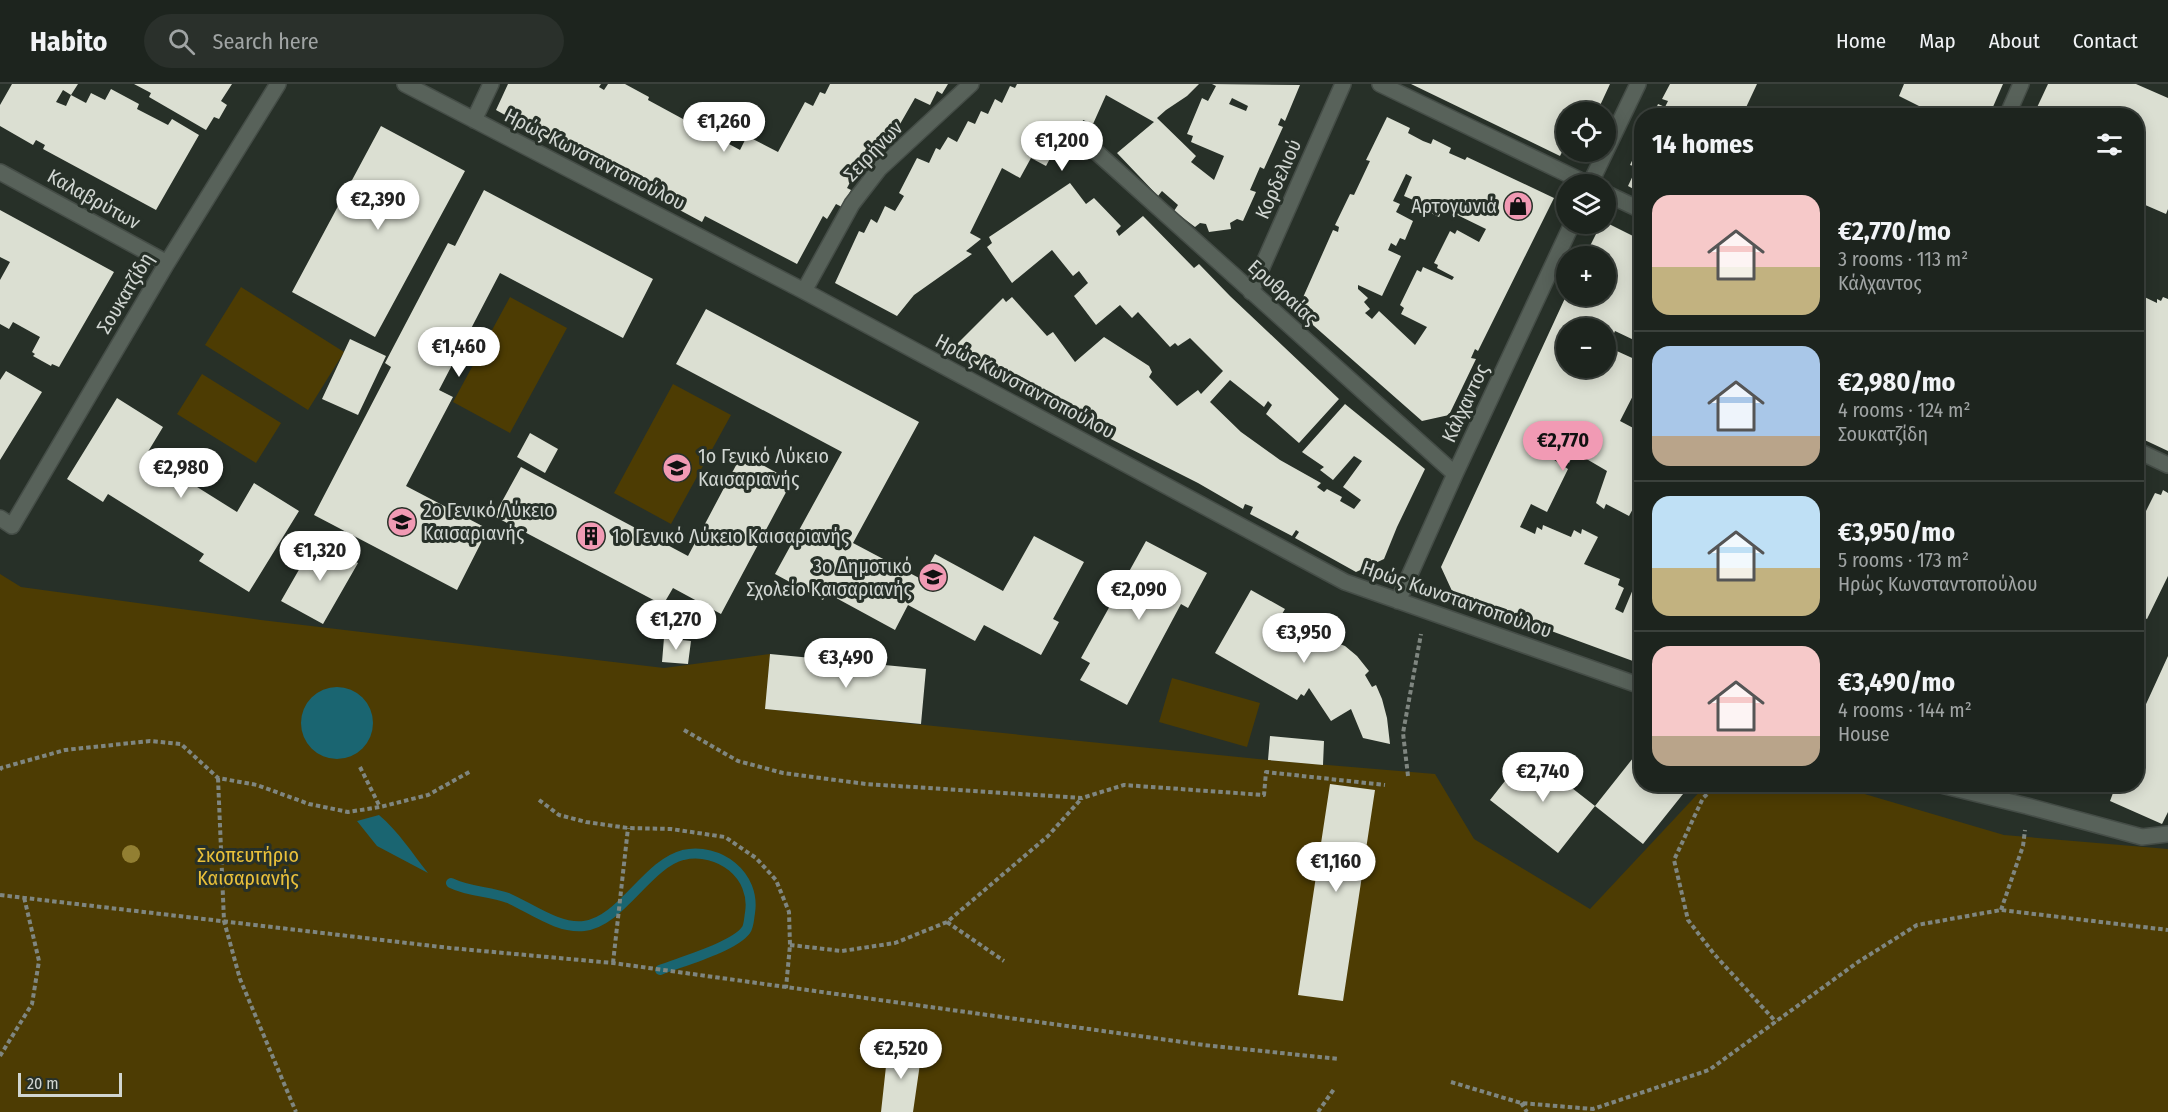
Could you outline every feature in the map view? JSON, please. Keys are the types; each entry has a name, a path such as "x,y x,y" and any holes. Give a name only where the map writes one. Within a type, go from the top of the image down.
{"street":[{"name":"Σουκατζίδη","path":"6,522 278,84"},
{"name":"Ηρώς Κωνσταντοπούλου","path":"405,84 804,291 1345,582 1634,683"},
{"path":"474,120 491,84"},
{"name":"Σειρήνων","path":"804,291 852,204 879,169 970,84"},
{"name":"Κορδελιού","path":"1251,292 1343,84"},
{"path":"1380,84 1568,174"},
{"path":"1594,174 1638,84"},
{"path":"2010,108 2021,84"},
{"name":"Ερυθραίας","path":"1083,140 1455,474"},
{"name":"Καλαβρύτων","path":"0,172 167,263"},
{"path":"1616,198 1634,207"},
{"name":"Κάλχαντος","path":"1398,601 1567,234"},
{"path":"2144,454 2168,465"},
{"path":"1967,792 2026,817 2142,837 2168,834"}],"path":[{"path":"1408,776 1403,733 1426,609"},
{"path":"684,730 738,761 783,773 866,784 1082,798 1124,785 1264,795 1266,772 1385,784"},
{"path":"0,768 65,750 150,741 181,744 218,778 257,785 309,804 348,812 428,795 471,771"},
{"path":"360,767 380,807"},
{"path":"218,778 224,921 240,979 296,1112"},
{"path":"1709,792 1703,798 1674,860 1688,920 1714,954 1776,1022"},
{"path":"790,945 842,951 895,943 947,922 1048,836 1082,798"},
{"path":"539,800 559,815 586,822 628,828 671,829 725,837 756,858 776,880 789,912 790,945 786,988"},
{"path":"2001,910 2023,846 2026,817"},
{"path":"613,963 628,828"},
{"path":"0,895 450,948 613,963 1204,1045 1339,1059"},
{"path":"0,1056 32,1004 39,961 24,897"},
{"path":"1451,1082 1521,1103 1593,1109 1709,1070 1858,962 1917,925 2001,910 2168,930"},
{"path":"947,922 1004,961"},
{"path":"1318,1112 1334,1089"},
{"path":"1521,1103 1527,1112"}],"green space":[{"path":"241,287 344,352 308,410 205,345"},
{"path":"510,297 567,328 510,433 453,402"},
{"path":"202,374 281,423 256,463 177,414"},
{"path":"673,384 731,415 671,524 614,493"},
{"name":"Σκοπευτήριο Καισαριανής","path":"0,574 21,587 261,620 664,668 770,654 766,709 1268,760 1435,774 1474,839 1590,909 1699,792 1858,792 2004,835 2168,849 2168,1112 0,1112"},
{"path":"1172,678 1260,703 1247,747 1159,722"}],"water":[{"path":"337,687 357,693 367,703 373,723 367,743 357,753 337,759 317,753 307,743 301,723 307,703 317,693"},
{"path":"379,815 428,873 377,846 357,821"}],"building":[{"path":"12,84 78,84 71,95 86,103 91,93 105,100 111,89 139,104 137,109 168,125 172,119 199,135 156,210 43,149 45,145 36,140 33,145 0,126 0,105","holes":["63,90 71,95 66,106 56,102"]},
{"path":"134,84 232,84 221,101 227,105 219,119 214,117 206,130 149,97 151,93"},
{"path":"508,84 601,84 599,87 604,90 608,84 625,84 649,97 648,100 740,150 747,136 778,152 805,102 813,106 820,92 825,94 830,84 948,84 942,94 937,91 930,105 915,98 896,131 891,128 883,144 877,141 860,173 856,171 847,188 851,190 842,207 836,204 827,219 823,216 797,264 705,216 702,222 577,155 578,151 573,149 571,152 496,110"},
{"path":"1017,84 1199,84 1157,118 1196,156 1191,162 1214,180 1224,156 1191,142 1193,136 1187,134 1202,98 1208,101 1216,86 1212,84 1300,85 1285,121 1281,118 1278,125 1283,127 1264,169 1260,167 1250,190 1256,192 1243,221 1237,219 1230,223 1231,229 1209,232 1206,224 1200,223 1195,227 1174,211 1178,205 1162,191 1158,196 1117,153 1154,122 1106,95 1093,124 1083,120 1082,125 1075,122 1059,155 1054,151 1046,166 1031,158 1020,178 1002,168 970,233 981,239 966,251 972,254 914,295 897,316 835,283 859,231 864,233 871,219 877,223 885,206 895,211 904,196 899,193 917,158 929,163 936,148 940,150 948,137 957,142 968,121 975,124 981,111 988,114 995,99 1002,103 1010,86 1015,88","holes":["1232,98 1248,106 1246,111 1229,104"]},
{"path":"1411,84 1610,84 1602,102 1556,102 1556,154"},
{"path":"1670,84 1757,84 1746,108 1656,108 1658,104 1665,107 1668,101 1662,99"},
{"path":"1904,84 2003,84 1992,108 1918,108 1919,106 1899,96"},
{"path":"2048,84 2136,84 2168,98 2168,209 2166,214 2144,204 2144,108 2037,108"},
{"path":"1387,117 1410,128 1408,133 1423,141 1431,144 1433,139 1451,148 1449,153 1465,160 1467,157 1554,198 1478,351 1475,349 1471,358 1476,359 1449,415 1422,421 1297,311 1333,230 1338,232 1339,227 1335,225 1350,194 1354,195 1370,161 1366,160","holes":["1406,174 1412,177 1404,196 1427,206 1425,210 1439,217 1443,208 1486,229 1479,242 1457,230 1455,234 1450,231 1434,263 1438,265 1437,268 1454,277 1452,280 1423,267 1421,272 1417,270 1400,305 1404,308 1401,314 1427,327 1415,345 1379,311 1372,319 1365,313 1370,309 1364,302 1368,298 1358,289 1358,285 1382,296 1401,256 1388,250 1391,243 1396,246 1400,238 1405,240 1413,221 1396,212 1400,204 1393,201"]},
{"path":"381,126 465,171 375,337 292,292"},
{"path":"1634,173 1634,189 1628,186"},
{"path":"1070,183 1086,204 1094,198 1121,226 1116,231 1119,236 1143,216 1194,268 1199,264 1339,399 1299,443 1266,414 1272,405 1268,401 1264,407 1230,380 1210,402 1241,432 1280,460 1321,483 1317,487 1324,492 1327,489 1342,497 1340,501 1354,509 1361,500 1343,487 1362,461 1354,456 1333,480 1320,470 1324,467 1302,452 1345,404 1425,469 1384,559 1356,572 1295,538 1299,532 1296,530 1292,536 1250,514 1253,507 1245,504 1243,509 1198,483 1093,430 951,350 1003,298 1006,302 1012,297 1047,336 1053,332 1075,362 1104,337 1149,366 1152,372 1149,377 1177,406 1198,390 1201,394 1223,371 1190,338 1178,346 1175,343 1170,347 1138,312 1132,318 1120,305 1096,325 1074,296 1088,283 1079,271 1073,276 1052,250 1012,283 987,247 992,243 989,237"},
{"name":"2o Γενικό Λύκειο Καισαριανής","path":"484,190 653,279 623,338 500,273 439,390 453,397 406,486 488,529 457,590 314,515 391,367 385,363 448,243 455,246"},
{"path":"0,210 114,272 59,367 52,364 51,366 33,356 35,354 32,352 40,337 13,322 9,329 0,324 0,280 10,262 0,257"},
{"path":"1616,228 1634,236 1634,340 1616,331 1616,318 1556,318 1556,378 1616,378 1616,351 1634,359 1634,394 1620,421 1634,428 1634,507 1629,516 1606,504 1604,509 1596,503 1607,471 1578,454 1575,460 1572,457 1569,463 1544,447 1542,452 1568,469 1547,512 1531,504 1520,527 1535,534 1537,527 1542,530 1543,525 1571,537 1574,530 1581,534 1582,529 1598,537 1584,564 1620,579 1618,585 1624,588 1615,609 1623,613 1634,587 1634,661 1554,632 1458,604 1441,567 1561,306 1616,306 1616,246 1590,246 1596,234 1616,234"},
{"path":"2144,297 2157,303 2157,299 2161,301 2163,297 2168,299 2168,451 2144,440 2144,366 2146,361 2144,360"},
{"path":"706,309 919,422 853,543 921,579 935,554 1003,591 1034,536 1084,562 1053,619 1059,622 1041,655 984,625 975,641 908,605 895,630 827,593 823,600 775,574 842,452 676,364"},
{"path":"350,339 386,356 358,415 322,399"},
{"path":"6,371 42,392 0,460 0,380"},
{"path":"117,398 163,427 146,455 237,512 254,483 299,511 249,592 199,561 204,554 108,494 103,502 67,479"},
{"path":"530,433 558,449 545,473 517,457"},
{"name":"1o Γενικό Λύκειο Καισαριανής","path":"742,454 792,481 721,614 673,588 663,605 494,516 521,467 688,556"},
{"path":"2163,490 2168,493 2168,576 2147,619 2144,618 2144,515 2155,493 2161,495"},
{"path":"316,540 358,563 323,624 281,601"},
{"path":"1146,541 1207,573 1188,608 1181,604 1127,705 1080,680 1090,663 1081,658"},
{"path":"1251,590 1285,609 1282,614 1295,622 1299,616 1332,635 1328,641 1335,645 1337,643 1345,646 1357,656 1369,671 1365,675 1372,687 1376,685 1382,699 1390,744 1363,738 1351,709 1331,721 1309,688 1304,696 1301,694 1297,700 1215,653"},
{"path":"664,638 691,641 688,664 662,662"},
{"path":"770,654 926,669 921,724 765,709"},
{"path":"2168,656 2168,812 2162,824 2110,801 2113,793 2111,792 2144,792 2144,708"},
{"path":"1270,736 1324,741 1323,765 1268,760"},
{"path":"1527,753 1595,806 1558,853 1490,800"},
{"path":"1634,757 1634,792 1685,792 1643,844 1595,806"},
{"path":"1330,784 1375,790 1343,1001 1298,995"},
{"path":"888,1048 922,1050 913,1112 881,1112"}],"waterway":[{"path":"451,883 508,898 564,924 584,926 597,922 610,914 670,860 683,855 696,854 710,855 722,860 741,876 747,887 750,899 747,928 740,936 719,948 660,970"}],"place":[{"name":"Αρτογωνιά","path":"1518,206"},
{"name":"1ο Γενικό Λύκειο Καισαριανής","path":"677,468"},
{"name":"2o Γενικό Λύκειο Καισαριανής","path":"402,522"},
{"name":"1o Γενικό Λύκειο Καισαριανής","path":"591,536"},
{"name":"3ο Δημοτικό Σχολείο Καισαριανής","path":"933,577"}]}
